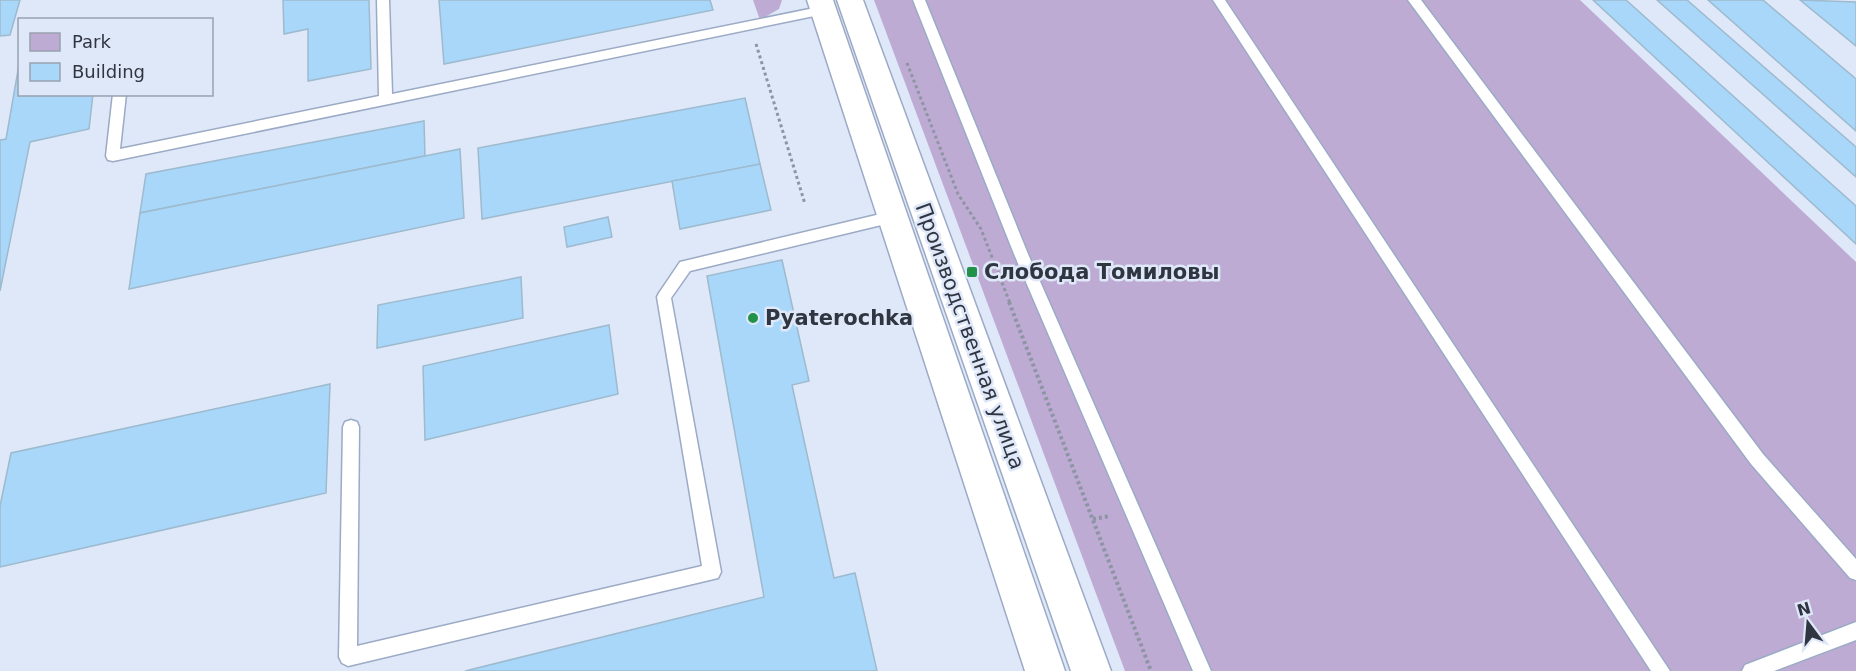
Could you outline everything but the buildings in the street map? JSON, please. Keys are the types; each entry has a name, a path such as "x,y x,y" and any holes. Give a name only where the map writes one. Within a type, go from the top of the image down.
{"highway":[{"name":"Производственная улица","path":"832,3 893,217 1045,671"},
{"name":"Производственная улица","path":"832,3 1091,671"}],"lane":[{"path":"383,0 386,98"},
{"path":"919,0 963,114 1202,671"},
{"path":"1219,0 1661,671"},
{"path":"1414,0 1758,459 1856,572"},
{"path":"120,96 113,156 386,98 751,26 832,3"},
{"path":"351,427 348,657 711,572 664,297 685,266 893,217"},
{"path":"1751,671 1856,631"}],"path":[{"path":"751,26 805,204"},
{"path":"903,54 958,194 981,229 1151,671"}],"green space":[{"path":"753,0 782,0 779,9 760,20"},
{"path":"874,0 1580,0 1856,262 1856,671 1125,671"}],"place":[{"name":"Слобода Томиловы","path":"972,272"},
{"name":"Pyaterochka","path":"753,318"}]}
